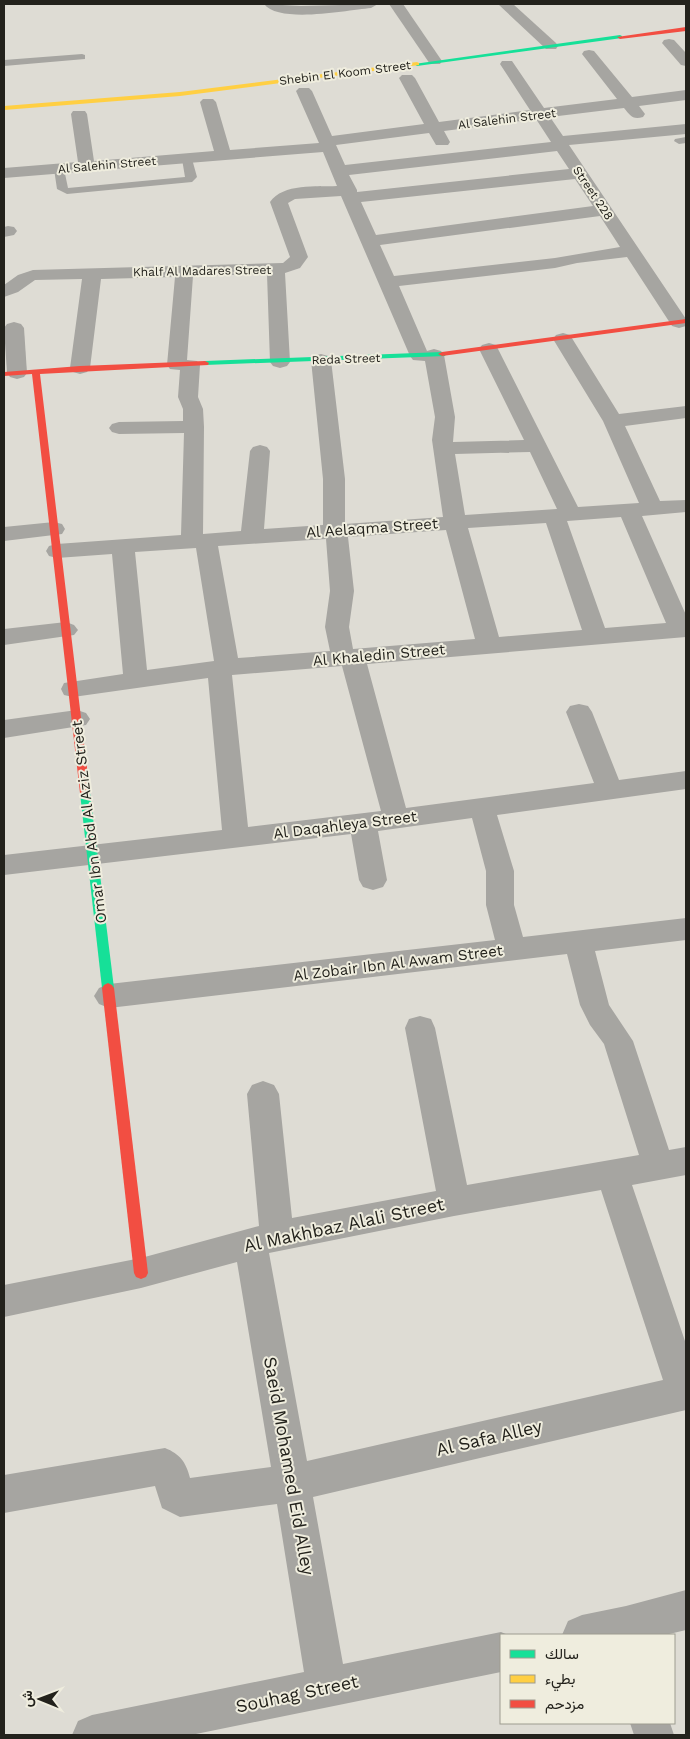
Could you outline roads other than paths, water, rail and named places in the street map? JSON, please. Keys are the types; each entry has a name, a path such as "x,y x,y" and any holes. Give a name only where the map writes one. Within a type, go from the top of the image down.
{"street":[{"path":"271,4 276,9 293,11 371,4"},
{"path":"396,4 435,61"},
{"path":"505,4 551,46"},
{"name":"Shebin El Koom Street","path":"4,108 180,94 686,28"},
{"path":"665,44 686,41"},
{"path":"665,44 686,62"},
{"path":"584,54 606,51"},
{"path":"584,54 652,132"},
{"name":"Street 228","path":"507,64 632,251 683,321"},
{"path":"407,78 451,159"},
{"path":"304,91 388,282 427,356 445,417 442,440 455,522 489,646"},
{"name":"Al Salehin Street","path":"4,174 224,156 328,144 686,95"},
{"path":"174,106 213,102 224,156"},
{"path":"4,119 75,114 87,167"},
{"path":"340,171 451,159 652,132 682,138"},
{"path":"350,194 580,173"},
{"name":"Khalf Al Madares Street","path":"4,290 12,289 29,276 276,270 293,266 298,261 298,257 279,202 294,194 350,194"},
{"path":"370,240 604,210"},
{"path":"388,282 555,263 577,258 632,251"},
{"path":"276,270 280,362"},
{"path":"184,272 184,365 188,394 194,409 199,540 223,668 236,838"},
{"path":"80,368 92,274"},
{"name":"Reda Street","path":"19,373 80,368 427,356 563,339 683,321"},
{"name":"Omar Ibn Abd Al Aziz Street","path":"14,328 19,373 56,540 141,1273"},
{"path":"563,339 613,421 652,508"},
{"path":"489,349 537,446 563,514 596,636"},
{"path":"321,360 334,478 335,530 342,591 337,627 348,657 396,818"},
{"path":"613,421 686,412"},
{"path":"119,428 194,427"},
{"path":"443,448 537,446"},
{"path":"252,536 260,451"},
{"name":"Al Aelaqma Street","path":"4,534 123,546 686,506"},
{"path":"629,510 652,566 684,629"},
{"path":"123,546 136,680"},
{"name":"Al Khaledin Street","path":"73,688 223,668 684,629"},
{"path":"4,637 66,630"},
{"path":"579,712 610,790"},
{"path":"4,729 77,719"},
{"name":"Al Daqahleya Street","path":"4,866 686,780"},
{"path":"482,807 500,871 500,905 512,950"},
{"path":"363,822 373,880"},
{"name":"Al Zobair Ibn Al Awam Street","path":"110,996 686,929"},
{"path":"578,942 597,1011 602,1022 618,1041 672,1164"},
{"path":"420,1028 454,1202"},
{"name":"Saeid Mohamed Eid Alley","path":"263,1094 264,1239 292,1483 328,1688"},
{"name":"Al Makhbaz Alali Street","path":"4,1301 141,1273 264,1239 454,1202 672,1164"},
{"path":"612,1174 686,1392"},
{"name":"Al Safa Alley","path":"4,1494 165,1466 170,1472 175,1495 180,1498 292,1483 686,1392"},
{"path":"594,1634 628,1631 686,1610"},
{"name":"Souhag Street","path":"92,1735 145,1730 328,1688 500,1652"}],"lane":[{"path":"4,63 82,57"},
{"path":"59,169 62,190 77,190 188,180 192,178 187,159"}]}
